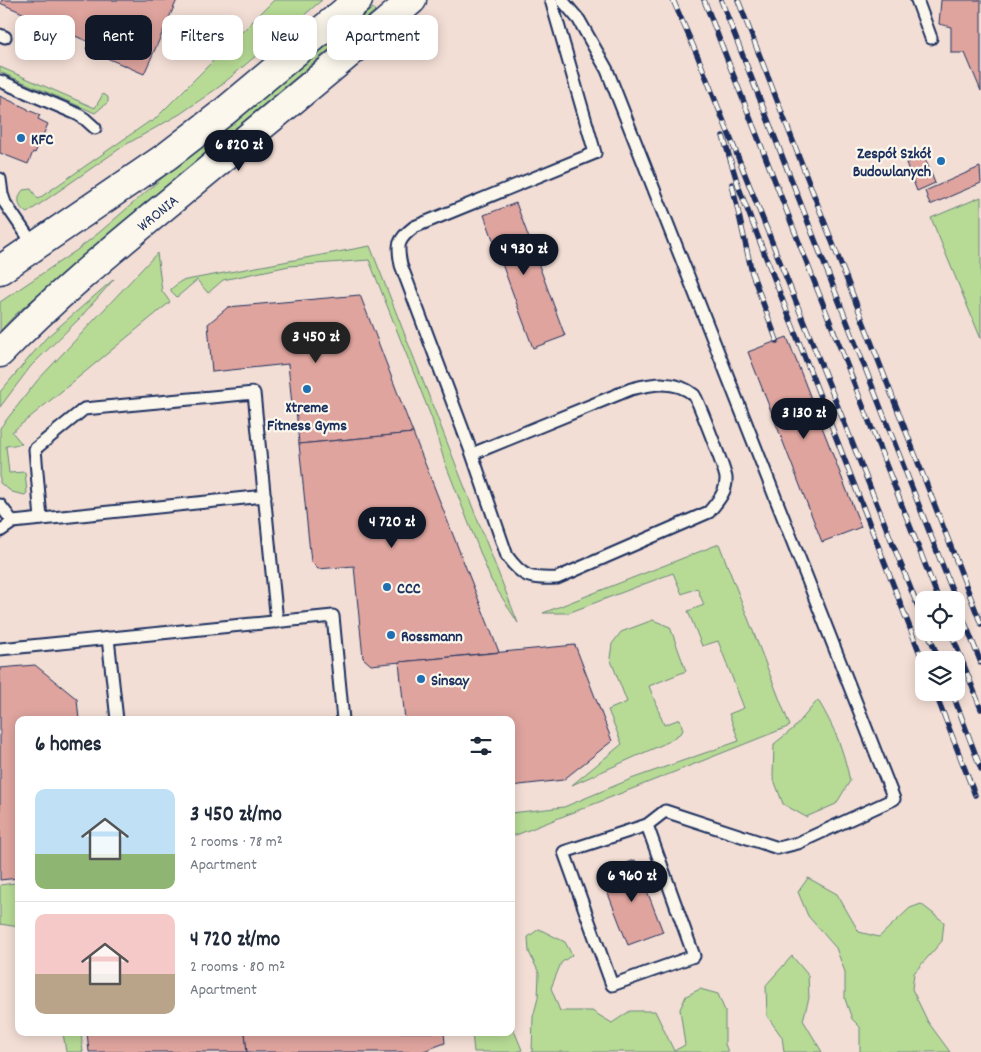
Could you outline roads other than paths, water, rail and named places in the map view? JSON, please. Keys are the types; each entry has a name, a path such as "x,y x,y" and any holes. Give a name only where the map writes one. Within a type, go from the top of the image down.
{"main road":[{"path":"0,270 189,140 358,0"},
{"name":"WRONIA","path":"0,353 32,320 96,262 355,50 412,0"}],"lane":[{"path":"472,454 631,389 656,383 676,386 695,396 726,479 723,495 709,512 557,578 535,579 517,570 507,556 472,454 401,265 398,250 403,235 414,226 595,153 551,0"},
{"path":"562,0 579,20 607,70 894,799 798,843 778,848 665,812 647,825 564,852 612,985 694,956 647,825"},
{"path":"917,0 932,38"},
{"path":"0,81 77,114 95,128"},
{"path":"0,178 2,194 11,213 35,247"},
{"path":"41,519 34,449 84,409 254,393 277,622"},
{"path":"0,530 13,522 265,496"},
{"path":"0,505 13,522"},
{"path":"0,649 333,616 343,716"},
{"path":"108,638 117,716"}],"railway":[{"path":"673,0 698,57 915,600"},
{"path":"704,0 935,591"},
{"path":"721,0 952,591"},
{"path":"738,0 981,624"},
{"path":"723,136 739,188 919,651"},
{"path":"732,184 752,273 777,341"},
{"path":"965,623 981,663"},
{"path":"932,641 935,651"},
{"path":"955,641 981,709"},
{"path":"938,701 975,795"},
{"path":"955,701 981,769"}],"place":[{"name":"KFC","path":"21,138"},
{"name":"Zespół Szkół Budowlanych","path":"941,161"},
{"name":"Xtreme Fitness Gyms","path":"307,389"},
{"name":"CCC","path":"387,587"},
{"name":"Rossmann","path":"391,635"},
{"name":"Sinsay","path":"421,679"}]}
